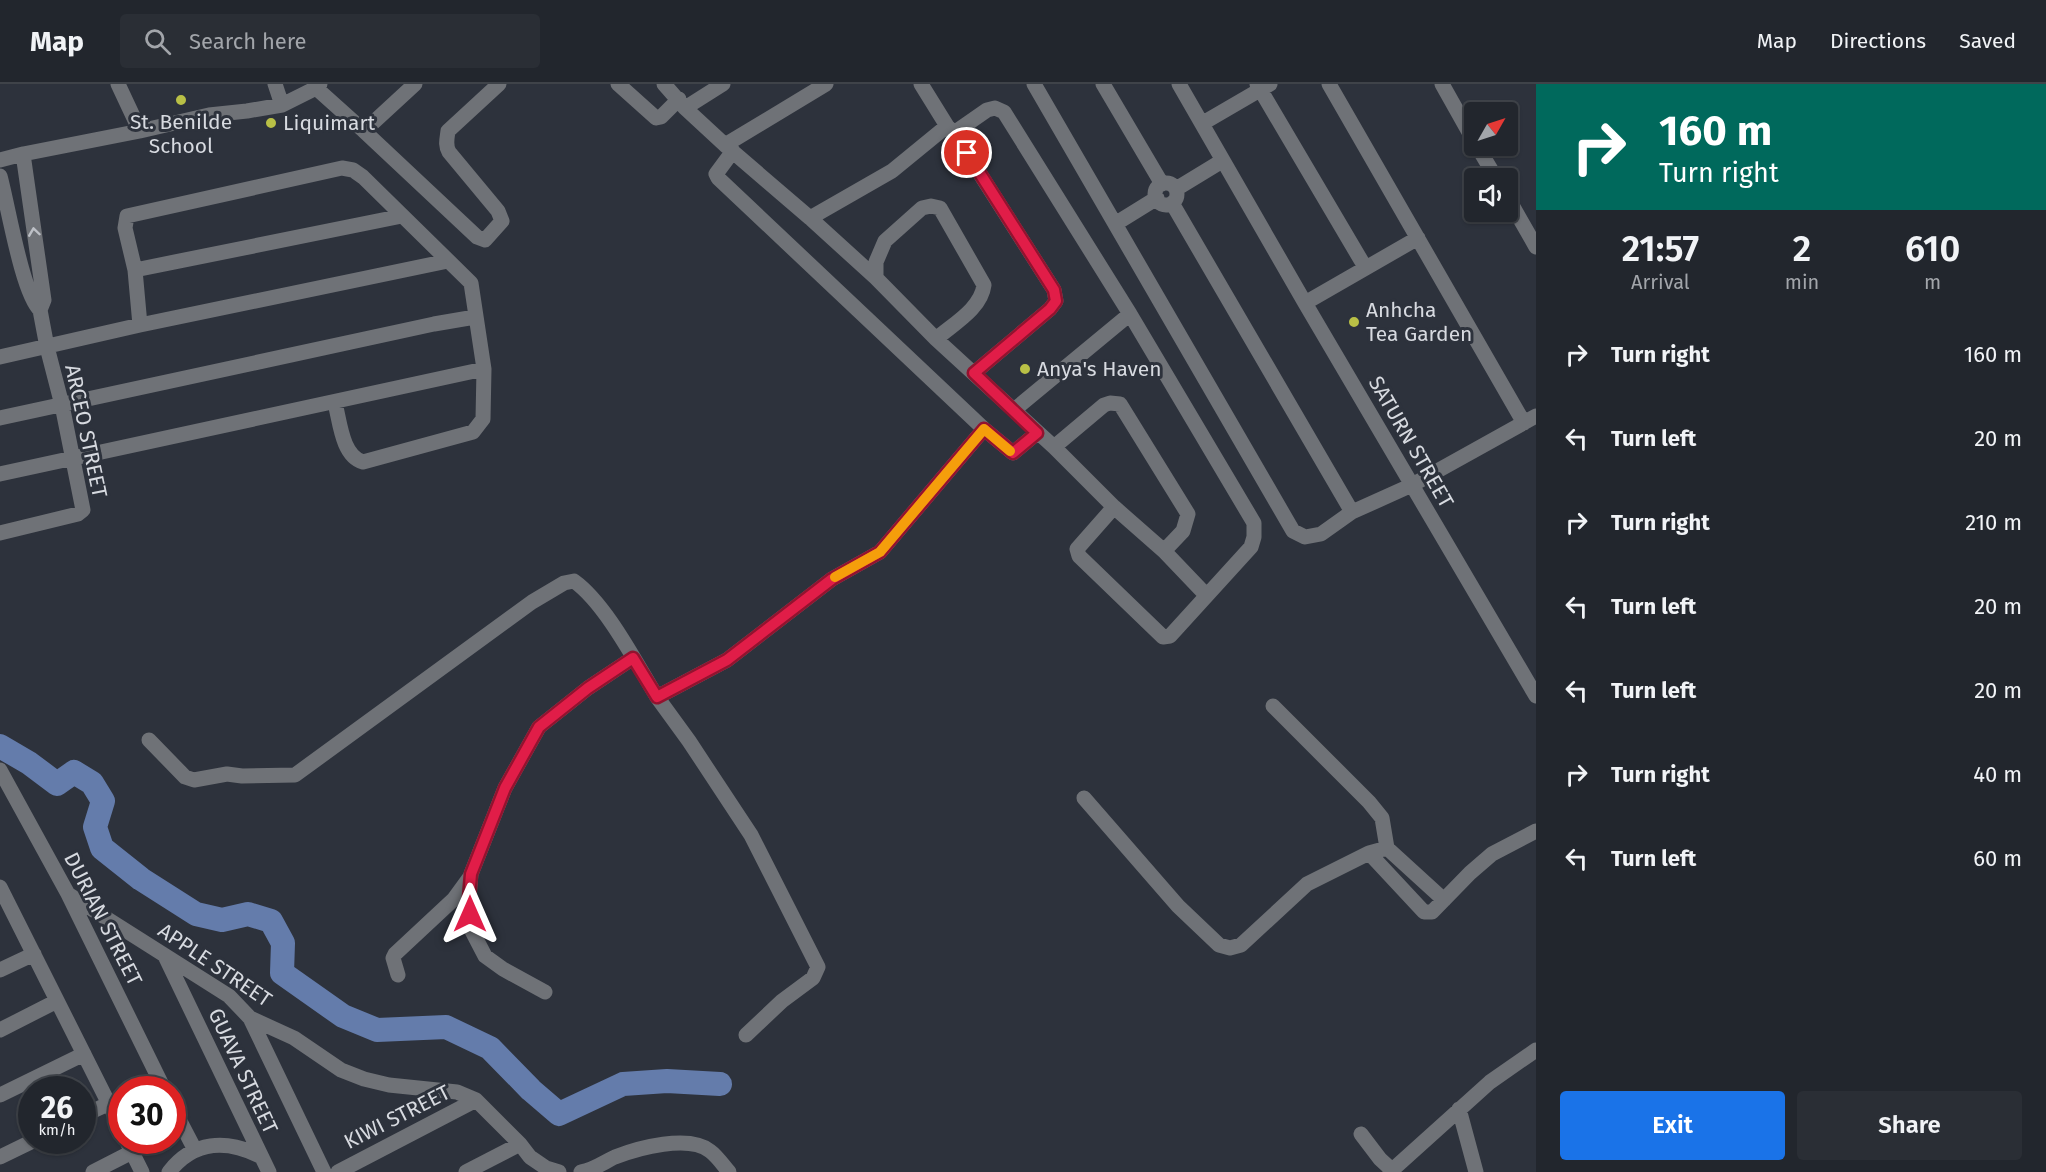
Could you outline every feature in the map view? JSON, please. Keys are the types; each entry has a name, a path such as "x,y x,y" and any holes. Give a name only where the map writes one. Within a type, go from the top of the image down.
{"street":[{"path":"117,84 140,131"},
{"path":"275,84 282,105"},
{"path":"364,131 415,84"},
{"path":"0,160 209,115 282,105 318,86 477,237 485,240 502,221 498,211 446,146 448,131 499,84"},
{"path":"618,84 657,118 682,103 723,84"},
{"path":"664,84 729,148 876,278 936,339 1054,447 1114,507 1164,551 1206,596"},
{"path":"826,84 729,148 716,174 718,178 984,429 1013,453 1037,433"},
{"path":"921,84 1054,290 1056,301 1050,309 974,373"},
{"path":"1034,84 1293,531 1305,537 1321,534 1352,512 1412,484 1530,420 1418,238 1329,84"},
{"path":"1103,84 1352,512"},
{"name":"SATURN STREET","path":"1179,84 1536,696"},
{"path":"1442,84 1464,123"},
{"path":"1203,123 1262,86 1365,267"},
{"path":"810,218 892,171 951,130 987,110 995,108 1004,112 1130,314 1254,523 1254,537 1251,547 1174,632 1170,636 1163,637 1079,556 1077,549 1114,507"},
{"path":"0,176 23,272 32,301 40,310 44,300 23,154"},
{"path":"1115,224 1222,161"},
{"path":"140,325 135,270 125,228 126,219 130,214 342,168 353,170 363,177 471,283 484,369 483,419 473,432 363,462 355,460 348,452 335,403"},
{"path":"8,204 30,199"},
{"path":"876,278 876,262 885,241 922,208 931,206 940,208 984,285 983,294 976,304 936,339"},
{"path":"135,270 402,216"},
{"path":"1518,216 1536,247"},
{"path":"1305,303 1418,238"},
{"path":"0,357 140,325 448,261"},
{"path":"23,272 40,268"},
{"name":"ARCEO STREET","path":"0,533 81,513 83,504 62,405 46,347 40,310"},
{"path":"1014,410 1130,314"},
{"path":"0,418 475,317"},
{"path":"0,474 484,369"},
{"path":"1054,447 1104,405 1120,404 1188,514 1183,531 1164,551"},
{"path":"657,697 727,660 832,579 880,552 984,429"},
{"path":"149,740 185,777 194,780 227,774 295,775 532,602 564,583 574,581 586,590 751,835 818,967 813,978 782,1001 746,1035"},
{"path":"398,975 393,958 395,954 454,899 471,874 505,788 539,727 588,688 633,658"},
{"path":"1273,706 1369,802 1382,818 1387,848 1444,900"},
{"name":"DURIAN STREET","path":"0,770 68,894 158,1076"},
{"path":"1084,798 1178,906 1219,945 1230,948 1240,945 1307,884 1369,853 1387,848"},
{"path":"1369,853 1424,912 1432,912 1492,854 1536,831"},
{"path":"471,874 469,898 472,931 484,956 545,992"},
{"path":"0,887 4,905 34,954 108,1104 96,1110"},
{"name":"APPLE STREET","path":"68,894 229,996 250,1018 294,1038 341,1070 389,1085 457,1092 476,1100 530,1156 546,1167 559,1172"},
{"path":"0,970 34,954"},
{"name":"GUAVA STREET","path":"165,956 268,1172"},
{"path":"0,1030 57,1001"},
{"path":"250,1018 324,1172"},
{"path":"0,1095 84,1054"},
{"path":"1361,1134 1391,1171 1490,1082 1534,1057"},
{"name":"KIWI STREET","path":"338,1172 476,1100"},
{"path":"1459,1109 1476,1172"},
{"path":"186,1133 195,1150"},
{"path":"586,1172 629,1152 666,1144 683,1143 697,1144 710,1150 729,1172"},
{"path":"168,1172 181,1159 195,1150 211,1145 228,1144 244,1148 260,1156"},
{"path":"466,1172 520,1144"},
{"path":"0,1157 18,1148"},
{"path":"93,1172 118,1154"},
{"path":"133,1154 142,1172"}],"waterway":[{"path":"0,746 29,763 57,784 74,772 92,783 103,801 95,827 102,848 141,879 196,914 222,920 248,914 271,921 283,943 282,973 343,1016 377,1030 446,1027 490,1048 531,1090 559,1114 623,1084 667,1081 720,1084"}],"slow traffic":[{"path":"835,577 880,552 984,429 1010,451"}],"place":[{"name":"St. Benilde School","path":"181,100"},
{"name":"Liquimart","path":"271,123"},
{"name":"Anhcha Tea Garden","path":"1354,322"},
{"name":"Anya's Haven","path":"1025,369"}],"route":[{"path":"470,914 471,874 505,788 539,727 588,688 633,658 657,697 692,681 727,660 832,579 880,552 984,429 1013,453 1037,433 974,373 1050,309 1056,301 1054,290 967,153"}]}
